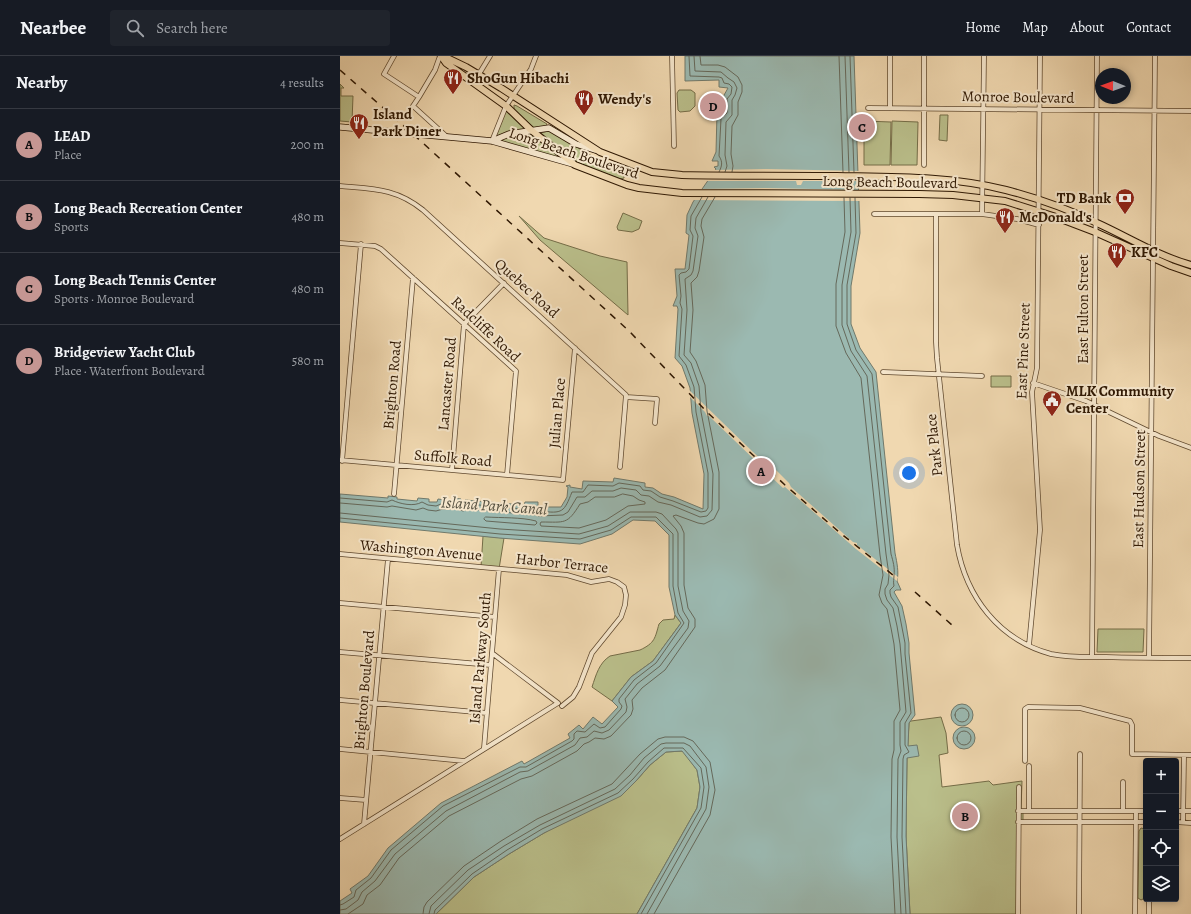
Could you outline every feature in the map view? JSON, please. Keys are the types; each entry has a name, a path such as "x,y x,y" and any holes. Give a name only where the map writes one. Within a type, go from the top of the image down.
{"main road":[{"path":"442,56 447,57 479,74 600,152"},
{"path":"442,56 446,63 506,106 531,130 576,165"},
{"path":"340,128 492,140"},
{"name":"Long Beach Boulevard","path":"492,140 504,135 531,130 545,128 552,129 576,144 652,172 682,175 868,176 925,178 983,185 1038,200 1095,222 1153,250 1191,265"},
{"name":"Long Beach Boulevard","path":"492,140 576,165 627,185 646,190 682,194 940,195 1005,201 1095,232 1191,273"}],"street":[{"path":"394,56 384,74 419,97"},
{"path":"442,56 413,106 447,137"},
{"path":"479,74 490,56"},
{"path":"492,140 506,106 531,69 536,56"},
{"path":"672,56 674,146"},
{"path":"890,56 890,108"},
{"path":"924,56 924,165"},
{"path":"982,214 984,56"},
{"name":"East Pine Street","path":"1028,645 1040,530 1032,392 1037,368 1040,56"},
{"name":"East Fulton Street","path":"1092,657 1097,56"},
{"name":"East Hudson Street","path":"1149,658 1155,56"},
{"name":"Monroe Boulevard","path":"868,108 1191,111"},
{"name":"Quebec Road","path":"340,186 388,191 413,202 504,283 626,395 626,397"},
{"name":"Long Beach Boulevard","path":"874,214 982,214 1039,225"},
{"name":"Park Place","path":"936,214 936,342 957,545 961,566 971,589 986,612 1002,628 1028,645 1057,655 1092,657 1191,658"},
{"name":"Radcliffe Road","path":"340,243 375,246 381,249 516,371 507,475"},
{"path":"341,460 361,244"},
{"name":"Brighton Road","path":"394,494 413,278"},
{"path":"464,324 504,283"},
{"name":"Lancaster Road","path":"452,470 464,324"},
{"name":"Julian Place","path":"563,480 575,348"},
{"path":"883,372 982,376"},
{"path":"1033,383 1065,393 1094,405 1152,433 1191,448"},
{"path":"620,466 626,397 657,399 655,423"},
{"name":"Suffolk Road","path":"341,460 563,480"},
{"name":"Washington Avenue","path":"340,554 499,569"},
{"name":"Brighton Boulevard","path":"364,824 388,559"},
{"name":"Island Parkway South","path":"484,748 499,569"},
{"name":"Harbor Terrace","path":"499,569 567,575 591,582 609,579 624,587 626,595 625,605 621,617 592,654 579,687 573,697 560,704"},
{"path":"340,603 495,617"},
{"path":"340,652 491,665"},
{"path":"340,839 484,748 560,704 492,653"},
{"path":"340,700 487,713"},
{"path":"1025,761 1025,709 1028,707 1080,708 1130,721 1132,725 1132,754 1191,755"},
{"path":"340,749 464,761"},
{"path":"1079,914 1080,754"},
{"path":"1183,822 1184,755"},
{"path":"1029,766 1029,810"},
{"path":"1123,782 1123,811"},
{"path":"1018,914 1019,787"},
{"path":"340,798 366,800"},
{"path":"1018,811 1143,811"},
{"path":"1135,914 1136,811"},
{"path":"1179,811 1191,811"},
{"path":"1018,822 1143,822"},
{"path":"1179,822 1191,822"},
{"path":"1149,902 1149,914"}],"green space":[{"path":"340,84 344,88 341,88 341,96 353,96 352,122 340,121"},
{"path":"679,90 691,90 695,93 695,106 690,111 680,112 678,110 677,93"},
{"path":"514,105 547,124 545,127 534,128 514,110"},
{"path":"507,108 528,130 495,138"},
{"path":"940,115 948,115 947,141 939,140"},
{"path":"864,121 891,122 890,165 864,165"},
{"path":"892,121 918,122 917,165 891,165"},
{"path":"549,131 624,173 624,178 620,179 580,164 568,157 540,133"},
{"path":"530,133 569,162 496,140 502,137"},
{"path":"623,213 642,221 639,229 632,232 618,230 617,227"},
{"path":"519,216 544,238 600,256 627,262 628,315 540,240"},
{"path":"991,376 1011,376 1011,387 991,387"},
{"path":"483,536 504,538 499,569 481,567"},
{"path":"675,615 681,623 653,661 631,677 612,701 592,687 598,670 606,659 610,656 640,650 649,645 654,640 659,624 663,620 674,619"},
{"path":"1098,629 1144,629 1143,652 1097,652"},
{"path":"941,717 946,733 948,753 939,755 942,787 989,781 993,785 1022,781 1021,810 1023,811 1023,822 1019,822 1018,914 910,914 906,836 909,723 911,721"},
{"path":"683,751 697,770 700,787 697,808 637,914 436,914 474,877 544,833 636,781 650,765 666,752"},
{"path":"1141,828 1143,828 1143,899 1141,900 1138,898 1139,831"}],"water":[{"name":"Island Park Canal","path":"685,56 854,56 860,233 851,286 851,324 860,348 876,372 895,553 898,567 897,581 901,590 896,590 894,592 902,606 909,643 915,715 909,723 908,746 917,745 919,756 907,758 906,836 910,914 637,914 697,808 700,787 697,770 682,751 666,752 650,765 621,796 544,833 474,877 436,914 340,914 340,901 352,893 350,889 368,876 388,848 441,803 522,761 524,764 570,738 568,734 579,725 583,729 593,717 602,724 618,707 612,701 631,677 653,661 681,623 675,615 669,587 669,535 655,521 633,520 612,534 580,544 499,538 340,522 340,494 388,498 388,496 397,497 397,499 417,501 418,498 429,499 429,502 437,502 438,499 453,501 453,498 461,499 461,501 464,502 465,500 524,505 525,502 538,502 538,507 561,507 567,497 568,487 566,486 570,485 570,487 582,489 583,481 613,482 614,478 645,483 645,487 653,488 662,494 674,497 703,509 704,474 692,413 690,388 682,366 675,358 678,309 677,306 673,306 677,296 675,269 685,269 689,235 686,233 687,215 693,202 716,169 714,167 718,166 718,161 712,161 716,152 717,113 724,113 723,97 728,88 719,87 719,80 685,81"},
{"path":"962,704 970,707 973,715 970,723 962,726 954,723 951,715 954,707"},
{"path":"964,727 972,730 975,738 972,746 964,749 956,746 953,738 956,730"}],"pier":[{"path":"767,169 860,171 860,181 803,181 801,185 797,185 796,181 705,181 713,170"},
{"path":"766,188 861,190 861,201 692,200 700,189"},
{"path":"688,389 753,452 773,467 791,487 853,542 857,543 857,545 898,577 897,581 856,549 767,473 763,477 756,470 760,465 709,416 707,416 689,396"}],"railway":[{"path":"340,70 413,134 629,331 708,413 785,485 839,532 898,579"},
{"path":"915,592 953,626"}],"place":[{"name":"ShoGun Hibachi","path":"453,95"},
{"name":"Bridgeview Yacht Club","path":"713,106"},
{"name":"Wendy's","path":"584,116"},
{"name":"Long Beach Tennis Center","path":"862,127"},
{"name":"Island Park Diner","path":"359,140"},
{"name":"TD Bank","path":"1125,215"},
{"name":"McDonald's","path":"1005,234"},
{"name":"KFC","path":"1117,269"},
{"name":"MLK Community Center","path":"1052,417"},
{"name":"LEAD","path":"761,471"},
{"name":"Long Beach Recreation Center","path":"965,816"}]}
